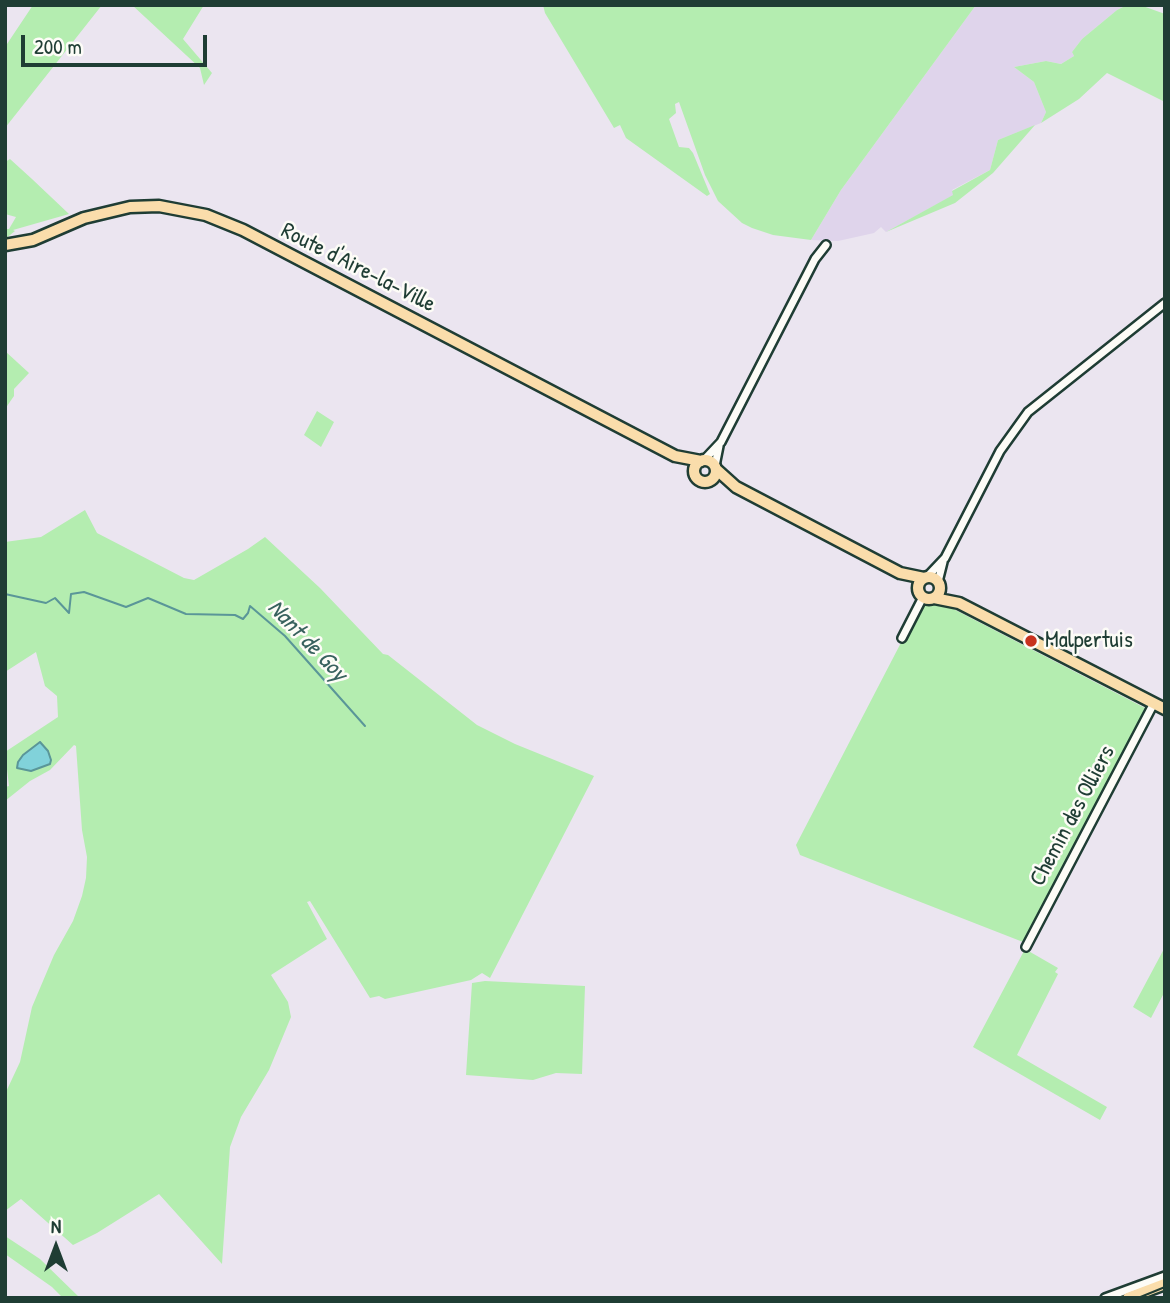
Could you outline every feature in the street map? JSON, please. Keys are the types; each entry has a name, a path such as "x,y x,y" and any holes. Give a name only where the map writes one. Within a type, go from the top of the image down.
{"main road":[{"name":"Route d'Aire-la-Ville","path":"5,244 25,242 83,218 130,207 172,207 206,215 243,230 675,456 695,475"},
{"name":"Route d'Aire-la-Ville","path":"675,456 702,461"},
{"path":"736,487 701,481 695,475 695,467 702,461 709,461 736,487 900,573 925,595 958,603 1165,709"},
{"path":"708,482 715,477 715,468"},
{"path":"900,573 934,578 958,603"},
{"path":"925,595 919,582 926,577"},
{"path":"925,595 939,592 939,584"},
{"path":"1128,1298 1165,1284"}],"street":[{"path":"702,461 720,442 815,259 826,245"},
{"path":"939,584 945,558 1000,451 1028,412 1165,303"},
{"path":"715,468 720,442"},
{"path":"926,577 945,558"},
{"path":"902,638 925,595"},
{"name":"Chemin des Olliers","path":"1026,947 1154,704"},
{"path":"1105,1298 1165,1276"}],"shaded area":[{"path":"976,5 1127,5 1082,39 1072,52 1074,56 1061,64 1046,61 1014,67 1034,82 1046,112 1041,123 998,140 990,170 952,190 954,195 886,232 881,227 874,233 838,241 811,240 841,190"}],"green space":[{"path":"33,5 102,5 5,128 5,47"},
{"path":"132,5 204,5 183,39 212,73 204,85 200,68"},
{"path":"543,5 976,5 841,190 811,240 773,235 752,228 742,223 718,201 705,175 679,102 675,104 676,113 669,119 679,147 689,148 693,153 710,194 707,196 626,138 620,125 614,128 545,13"},
{"path":"1127,5 1140,5 1165,14 1165,102 1107,73 1079,99 1041,123 1046,112 1034,82 1014,67 1046,61 1061,64 1074,56 1072,52 1082,39"},
{"path":"1035,125 993,173 955,203 886,232 953,195 952,191 990,170 998,140"},
{"path":"10,159 69,214 13,230 15,231 5,239 5,229 9,229 16,217 5,214 5,162"},
{"path":"5,351 29,373 14,389 14,396 5,409"},
{"path":"317,411 334,422 321,447 304,435"},
{"path":"85,510 97,533 184,578 194,580 265,537 320,588 383,654 388,655 477,725 515,744 594,776 490,978 482,973 471,980 385,999 379,996 370,998 310,901 307,902 327,939 271,975 288,1002 291,1017 269,1070 241,1117 230,1147 222,1264 159,1194 73,1245 21,1199 5,1211 5,1094 20,1062 32,1007 82,896 87,857 82,830 76,746 50,770 30,781 5,801 5,787 9,786 5,752 58,717 57,696 45,686 36,652 5,672 5,542 41,537"},
{"path":"940,602 1147,709 1146,716 1027,940 1023,942 800,855 796,845 919,608 925,603"},
{"path":"1165,947 1165,991 1151,1018 1133,1007"},
{"path":"1025,949 1058,968 1055,972 1058,974 1017,1055 1107,1107 1100,1120 973,1047"},
{"path":"485,981 585,986 582,1074 556,1073 533,1080 466,1075 472,983"},
{"path":"5,1236 40,1259 80,1298 63,1298 52,1287 5,1254"}],"water":[{"path":"40,742 48,751 50,764 31,771 17,768 23,755"}],"waterway":[{"name":"Nant de Goy","path":"5,594 46,603 55,598 69,613 71,594 84,592 126,607 148,598 186,614 235,615 243,619 250,606 285,636 365,726"}],"tram line":[{"path":"1138,1298 1165,1287"}],"place":[{"name":"Malpertuis","path":"1031,641"}]}
